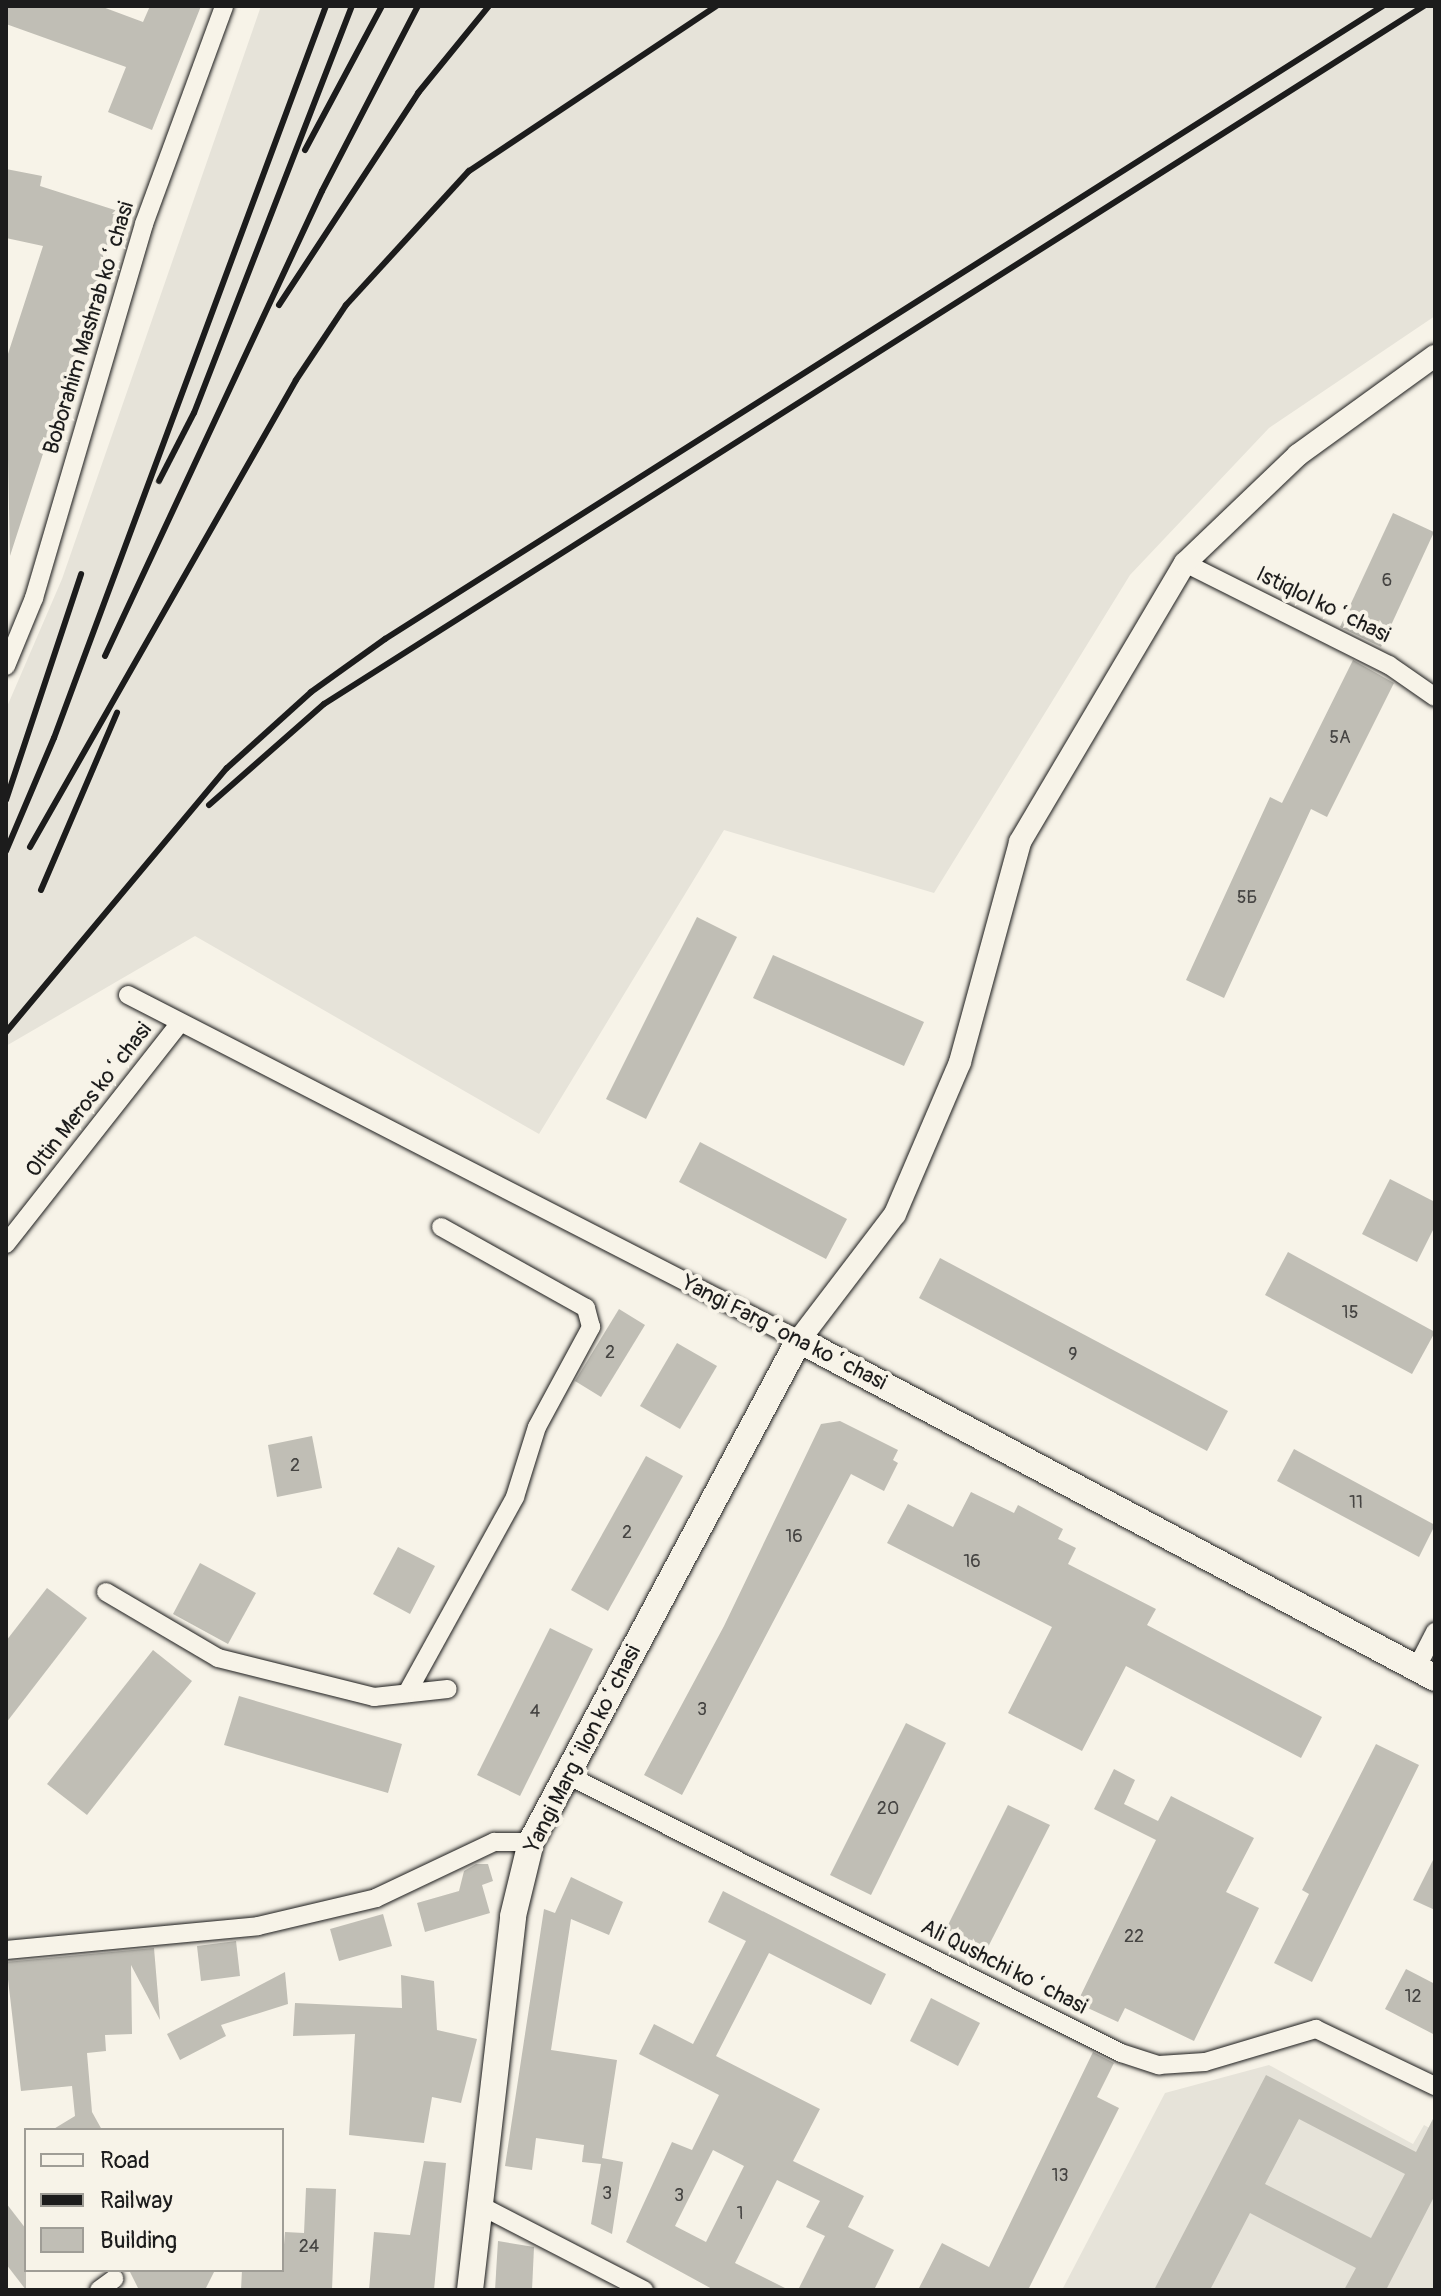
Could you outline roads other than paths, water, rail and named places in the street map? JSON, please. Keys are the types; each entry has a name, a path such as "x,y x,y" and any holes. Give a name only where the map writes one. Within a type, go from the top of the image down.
{"main road":[{"name":"Yangi Fargʻona koʻchasi","path":"799,1340 1426,1674"},
{"name":"Yangi Margʻilon koʻchasi","path":"470,2290 513,1916 531,1842 799,1340"}],"street":[{"name":"Boborahim Mashrab koʻchasi","path":"6,666 34,598 144,224 224,6"},
{"path":"799,1340 895,1214 960,1062 1020,842 1185,563 1298,455 1435,356"},
{"name":"Istiqlol koʻchasi","path":"1185,563 1389,665 1435,697"},
{"name":"Yangi Fargʻona koʻchasi","path":"128,995 799,1340"},
{"name":"Oltin Meros koʻchasi","path":"6,1244 180,1023"},
{"path":"407,1693 515,1497 537,1427 591,1327 586,1308 441,1227"},
{"path":"106,1592 218,1658 374,1697 448,1689"},
{"path":"1426,1674 1435,1632"},
{"name":"Ali Qushchi koʻchasi","path":"567,1775 1121,2053 1159,2065 1205,2062 1316,2029 1435,2086"},
{"path":"6,1950 258,1926 376,1898 494,1842 531,1842"},
{"path":"479,2205 644,2290"}],"railway":[{"path":"6,851 54,738 326,6"},
{"path":"159,481 194,413 352,6"},
{"path":"305,150 382,6"},
{"path":"105,656 322,191 418,6"},
{"path":"279,305 418,93 489,6"},
{"path":"30,847 296,380 346,305 469,171 716,6"},
{"path":"6,1032 227,768 311,692 385,639 1383,6"},
{"path":"209,805 324,704 1424,6"},
{"path":"6,800 81,574"},
{"path":"41,890 117,713"}]}
